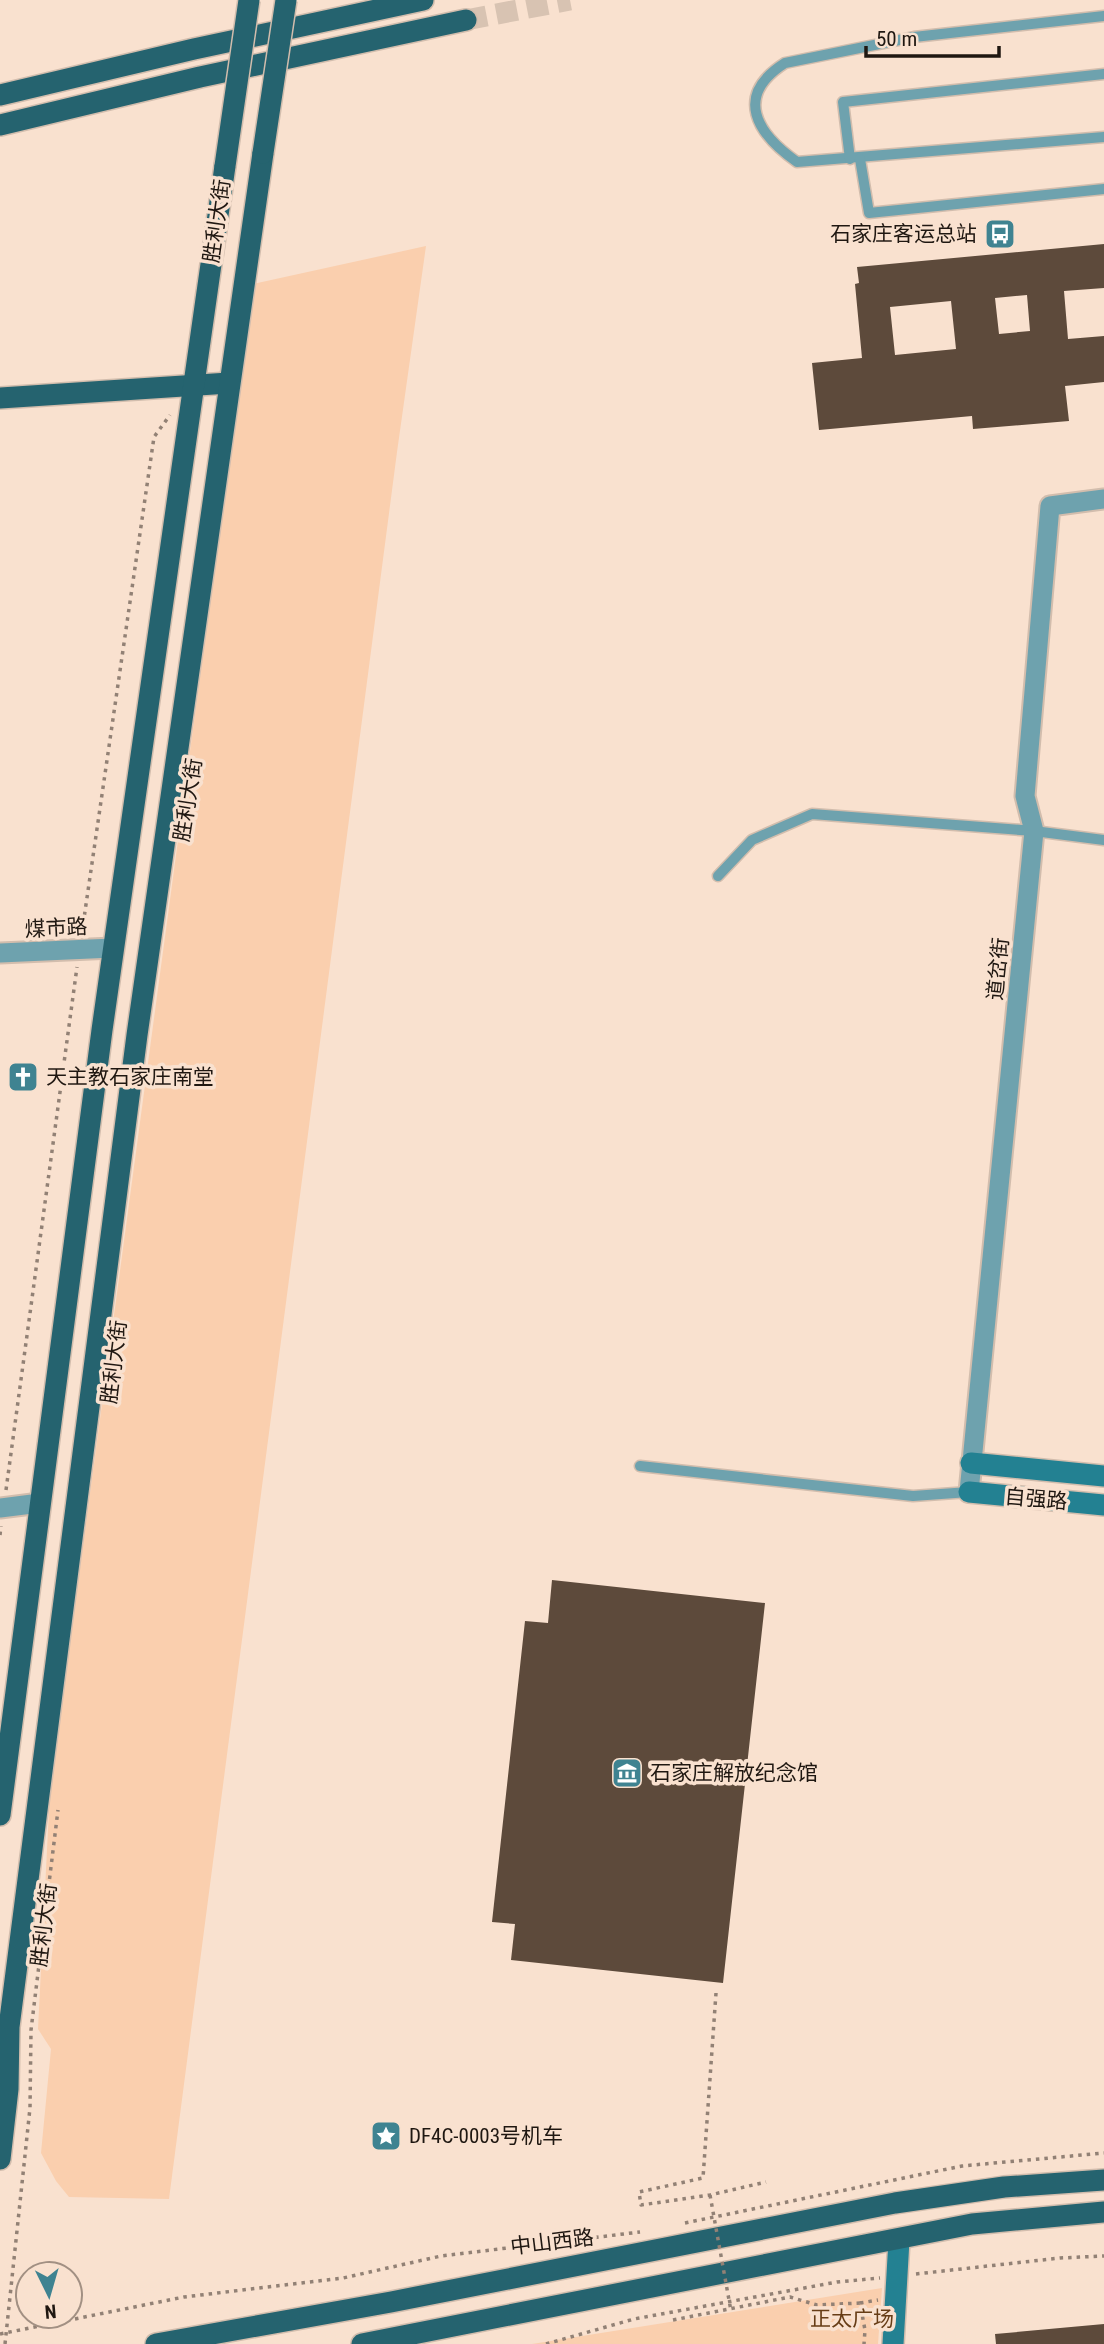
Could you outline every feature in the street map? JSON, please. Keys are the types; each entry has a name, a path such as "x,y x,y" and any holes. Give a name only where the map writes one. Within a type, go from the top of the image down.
{"main road":[{"name":"胜利大街","path":"0,1815 5,1740 40,1503 113,948 249,0"},
{"name":"胜利大街","path":"0,2159 8,2089 12,1999 137,1035 286,0"},
{"path":"0,95 194,49 423,0"},
{"path":"0,125 200,77 466,20"},
{"path":"0,398 229,383"},
{"name":"自强路","path":"971,1463 1104,1476"},
{"name":"自强路","path":"969,1492 1104,1505"},
{"name":"中山西路","path":"156,2344 391,2302 895,2203 1004,2187 1104,2180"},
{"path":"362,2344 972,2224 1104,2212"},
{"path":"892,2344 899,2240"}],"street":[{"name":"道岔街","path":"969,1492 1034,831 1025,796 1050,506 1104,499"},
{"name":"煤市路","path":"0,953 113,948"},
{"path":"0,1508 40,1503"}],"lane":[{"path":"1104,16 914,37 785,63 771,72 761,84 756,100 756,116 762,131 778,149 797,162 1104,137"},
{"path":"1104,74 844,102 869,213 1104,190"},
{"path":"718,876 752,840 812,814 1034,831 1104,840"},
{"path":"640,1466 913,1496 969,1492"}],"path":[{"name":"胜利大街","path":"5,2344 30,2108 31,2030 58,1809"},
{"path":"716,1993 703,2178 639,2192 641,2205 710,2196 766,2182"},
{"path":"673,2225 962,2166 1104,2153"},
{"path":"710,2196 731,2311"},
{"name":"中山西路","path":"0,2334 184,2297 343,2278 441,2256 647,2231"},
{"path":"546,2344 647,2317 837,2281 1059,2258 1104,2256"},
{"path":"673,2320 790,2298 817,2305 860,2304 865,2330 864,2344"},
{"path":"0,2341 6,2333"}],"green space":[{"path":"426,246 169,2199 69,2197 56,2181 41,2153 51,2049 38,2029 50,1790 253,284"},
{"name":"正太广场","path":"882,2288 878,2344 532,2344"}],"building":[{"path":"1104,244 1104,288 1064,291 1068,339 1104,336 1104,382 1065,386 1069,421 973,429 972,416 819,430 812,363 862,358 855,284 859,283 857,267","holes":["1027,295 1030,331 999,334 995,298","951,301 956,349 895,355 890,307"]},
{"name":"石家庄解放纪念馆","path":"552,1580 765,1603 723,1983 511,1960 515,1924 492,1922 525,1621 548,1623"},
{"path":"1104,2324 1104,2344 996,2344 995,2334"}],"tunnel":[{"path":"466,20 570,0"}],"place":[{"name":"石家庄客运总站","path":"1000,234"},
{"name":"天主教石家庄南堂","path":"23,1077"},
{"name":"石家庄解放纪念馆","path":"627,1773"},
{"name":"DF4C-0003号机车","path":"386,2136"}]}
